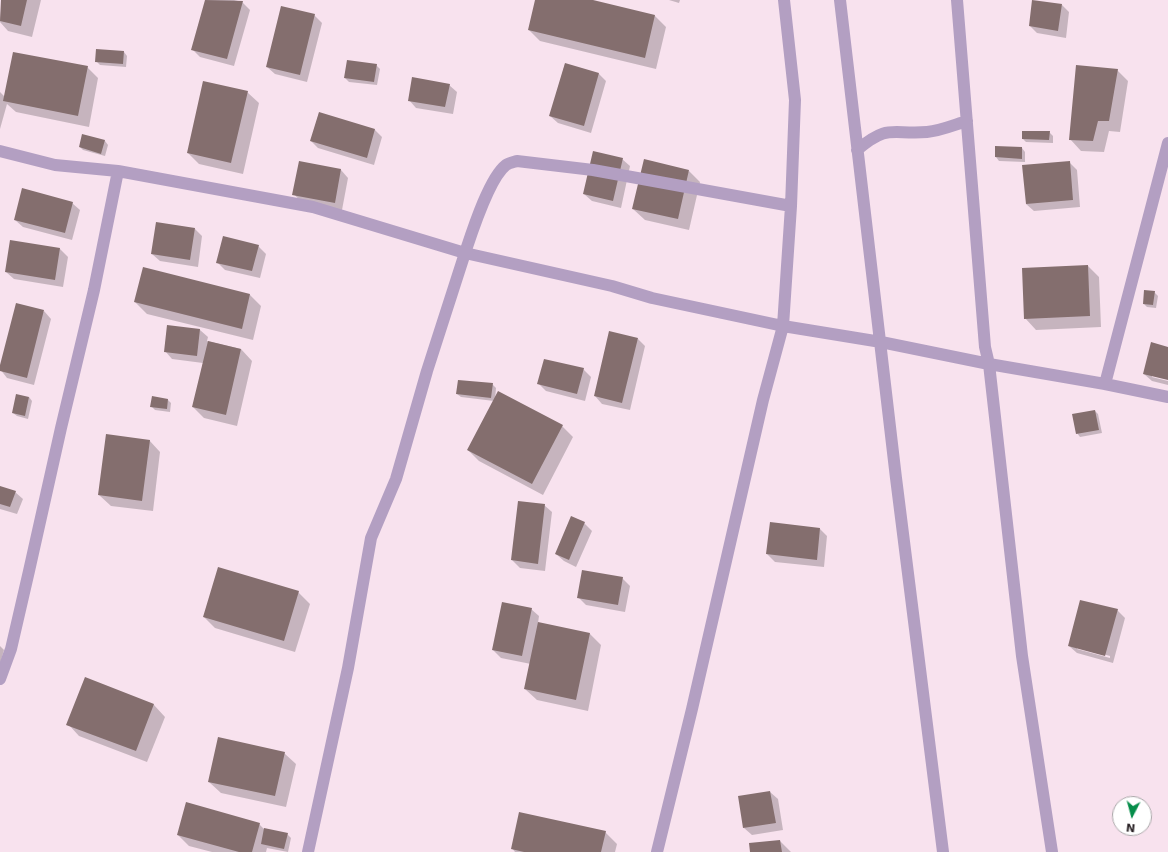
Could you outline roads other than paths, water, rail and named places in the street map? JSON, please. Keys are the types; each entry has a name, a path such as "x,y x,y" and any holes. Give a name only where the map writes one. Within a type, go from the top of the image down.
{"street":[{"path":"657,852 692,709 763,400 783,326 795,100 784,0"},
{"path":"840,0 897,485 943,852"},
{"path":"957,0 985,347 989,364 1022,656 1052,852"},
{"path":"857,150 872,137 882,133 894,131 927,132 966,121"},
{"path":"1105,384 1168,143"},
{"path":"0,152 55,165 118,171 313,206 465,253 612,286 652,298 783,326 881,342 989,364 1105,384 1168,397"},
{"path":"308,852 348,668 371,538 396,480 427,371 465,253 478,215 494,181 506,165 517,161 593,170 790,206"},
{"path":"0,679 11,649 30,571 61,428 94,290 118,171"}]}
